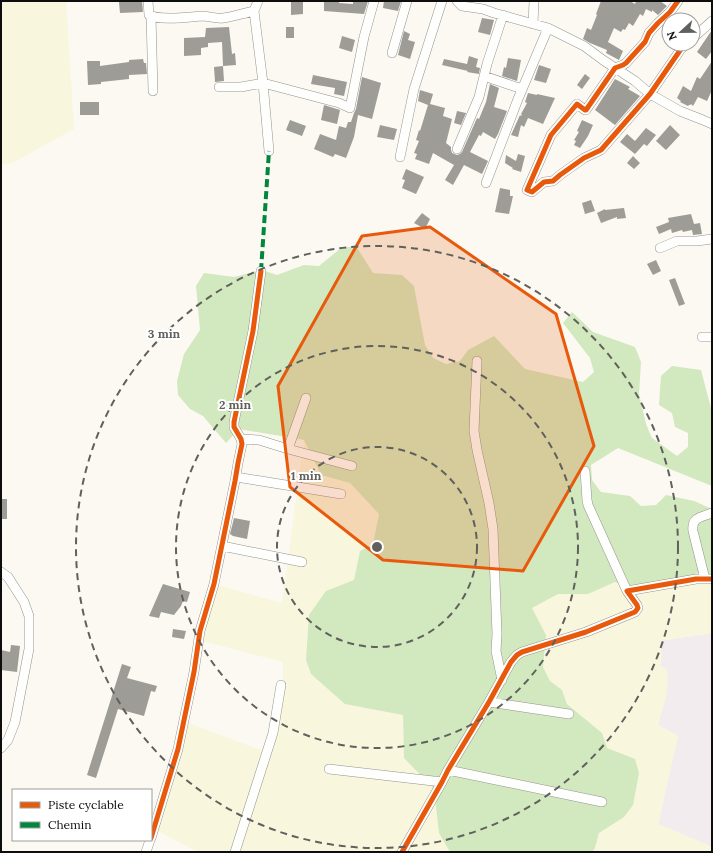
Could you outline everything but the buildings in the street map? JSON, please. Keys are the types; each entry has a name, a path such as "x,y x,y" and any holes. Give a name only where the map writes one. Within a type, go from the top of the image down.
{"street":[{"path":"148,1 149,13 151,16 153,91"},
{"path":"258,1 254,11 263,83 269,151"},
{"path":"219,87 241,87 263,83 339,102 350,108 364,37 374,1"},
{"path":"392,53 407,1"},
{"path":"400,157 414,89 442,1"},
{"path":"532,24 534,1"},
{"path":"678,1 670,12 649,33 645,42 626,63 616,68 586,110 577,104 558,125 542,152 527,190 532,192 544,182 554,181 584,158 599,151 650,94 678,52"},
{"path":"461,3 548,28 584,46 635,81 650,94 680,111 712,124"},
{"path":"151,16 157,18 202,16 223,18 254,11"},
{"path":"457,149 479,97 503,15"},
{"path":"701,31 712,21"},
{"path":"486,183 522,89 548,28"},
{"path":"484,76 522,89"},
{"path":"660,248 677,241 712,239"},
{"path":"152,836 178,749 194,672 200,631 214,584 236,477 242,444 241,439 234,427 234,422 253,331 261,272"},
{"path":"702,337 712,337"},
{"path":"477,361 474,431 493,529 497,634 496,651 502,680"},
{"path":"288,449 306,398"},
{"path":"241,439 259,440 352,466"},
{"path":"402,852 511,662 517,655 522,652 586,632 635,612 638,608 627,591 588,505 585,471"},
{"path":"236,477 341,494"},
{"path":"627,591 696,579 709,579 693,531 693,524 698,518 712,513"},
{"path":"222,546 302,562"},
{"path":"1,572 8,577 24,602 29,616 29,649 15,722 8,740 1,748"},
{"path":"235,852 273,733 281,685"},
{"path":"489,702 569,714"},
{"path":"329,769 442,782"},
{"path":"448,770 602,802"},
{"path":"146,852 150,841"}],"highlighted area":[{"path":"430,227 556,314 594,446 523,571 383,560 290,487 278,386 362,236"}],"shaded area":[{"path":"1,1 66,1 74,129 12,163 1,164"},
{"path":"304,440 321,475 350,483 380,514 373,544 360,551 354,580 326,591 345,704 403,714 404,758 434,789 439,833 450,852 198,852 154,829 183,721 266,752 283,684 283,662 195,639 214,584 282,603"},
{"path":"698,573 712,580 712,633 659,641 662,654 660,666 667,669 668,680 666,696 658,725 678,736 658,824 712,847 712,852 592,852 595,848 599,833 624,817 639,773 635,759 606,748 602,733 567,703 562,690 550,681 543,667 546,635 532,608 558,594 588,594 615,582 643,592"},
{"path":"712,633 712,847 658,824 678,736 658,725 666,696 660,666 662,654 659,641"}],"green space":[{"path":"356,246 373,273 402,275 414,286 425,345 433,358 446,364 460,361 468,350 494,336 525,369 583,382 594,372 590,358 563,323 572,312 593,332 635,347 641,362 639,394 646,424 652,438 677,456 688,447 688,433 675,427 672,413 659,405 661,376 672,366 701,370 712,412 712,486 618,448 591,465 592,480 601,492 630,496 641,506 656,505 666,495 694,501 712,509 712,580 698,573 643,592 615,582 588,594 558,594 532,608 546,635 543,667 550,681 562,690 567,704 602,733 607,748 635,759 639,773 633,805 624,817 599,833 595,848 592,852 450,852 439,833 434,789 404,758 403,715 345,704 311,674 306,660 309,615 326,591 354,580 360,551 373,544 379,514 350,483 321,475 304,440 239,429 226,443 203,416 190,409 178,395 177,381 184,354 200,330 196,286 204,273 234,277 262,270 277,275 304,265 319,266 341,248"}],"marked path":[{"path":"261,271 269,151"}],"cycle path":[{"path":"670,12 678,1"},
{"path":"661,20 649,33 645,42 626,63 615,68 586,110 577,104 551,135 527,190 532,192 544,182 553,181 584,158 601,150 650,94 679,52"},
{"path":"152,835 178,749 194,672 200,631 214,584 235,481 242,444 241,439 234,427 234,422 253,331 261,271"},
{"path":"402,852 511,662 517,655 522,652 586,632 635,612 638,608 637,605 627,591 696,579 712,579"}]}
